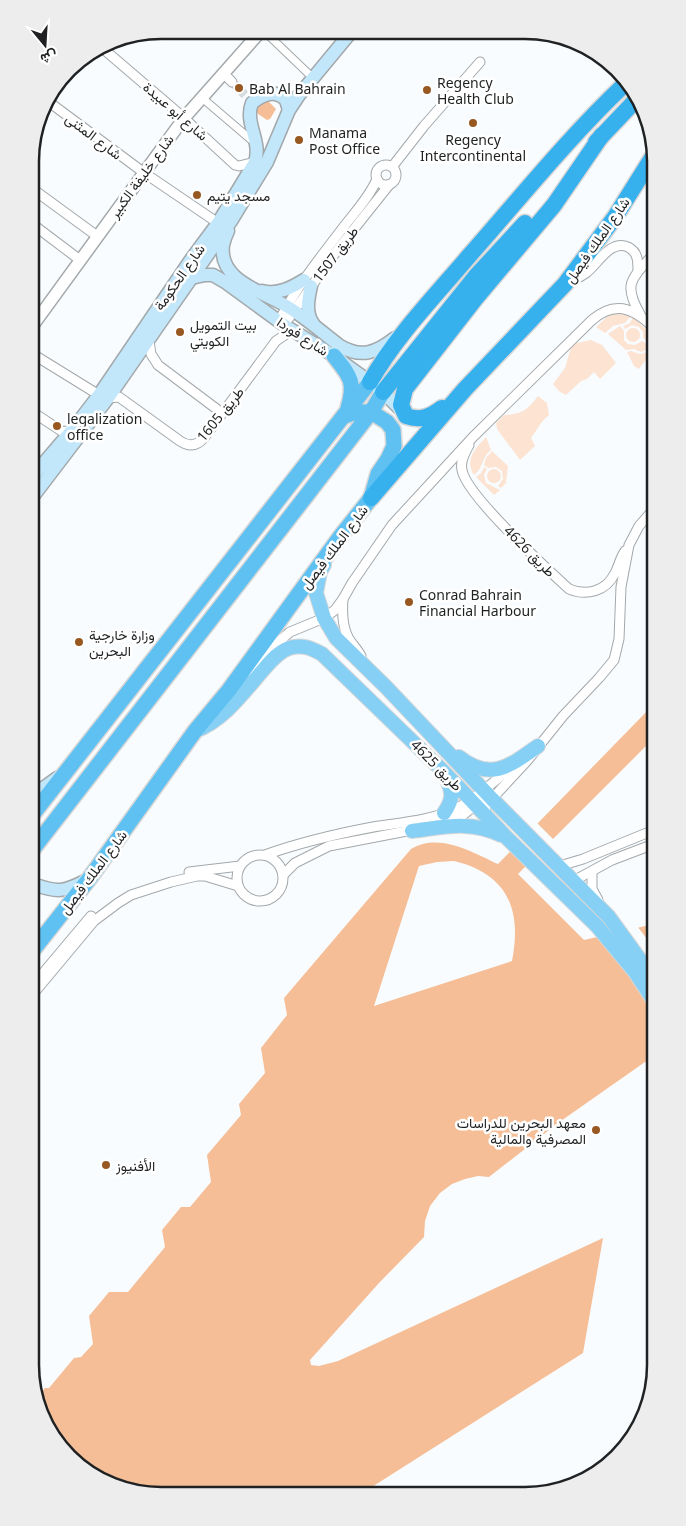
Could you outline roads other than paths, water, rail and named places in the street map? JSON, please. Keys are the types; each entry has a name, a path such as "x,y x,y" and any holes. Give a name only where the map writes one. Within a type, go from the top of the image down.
{"highway":[{"path":"39,841 371,412 377,387 377,369 408,329 589,119 622,87"},
{"path":"39,805 345,416 377,387 602,135 633,103"},
{"path":"465,389 430,416 421,419 406,416 401,405 405,389 474,299 554,204 602,135"},
{"name":"شارع الملك فيصل","path":"39,943 90,879 195,731 229,690 370,498 465,389 566,284 616,216 647,166"},
{"path":"337,351 352,382 352,395 345,416"},
{"path":"345,416 357,412 371,412 387,422 392,430 394,446 378,474 370,498"}],"main road":[{"name":"شارع الحكومة","path":"39,488 270,155 289,110 312,78 345,39"},
{"name":"شارع الحكومة","path":"39,469 104,397 149,341 191,278 224,222 258,153 249,99 278,93 286,100 289,110"},
{"name":"شارع فوردا","path":"224,222 224,257 233,275 249,287 290,308 315,327 337,351 406,416"},
{"name":"شارع فوردا","path":"191,278 213,275 285,325 337,351"},
{"path":"249,287 265,292 277,292 308,283 308,314 315,327"},
{"path":"337,351 373,352 382,348 408,329"},
{"name":"طريق 4625","path":"340,537 320,572 316,585 318,605 336,638 609,917 619,928 647,969"},
{"name":"طريق 4625","path":"195,731 207,727 218,719 272,660 282,652 305,646 316,650 329,659 597,926 635,972 647,990"},
{"path":"440,746 470,765 487,770 504,767 538,746"},
{"path":"443,771 452,791 451,802 444,814"},
{"path":"39,791 65,772"},
{"path":"412,831 466,825 485,828 511,841"},
{"path":"39,886 61,891 69,890 90,879"}],"street":[{"name":"شارع خليفة الكبير","path":"39,317 184,118 201,97 228,78 257,39"},
{"path":"271,39 312,78"},
{"name":"شارع أبو عبيدة","path":"106,51 235,165 239,166 255,162"},
{"path":"391,166 480,62"},
{"path":"201,97 257,145"},
{"name":"شارع المثنى","path":"52,105 144,172 224,222"},
{"path":"384,165 391,166 396,176 394,182 389,185 380,183 376,173 378,169 384,165"},
{"name":"طريق 1507","path":"285,325 290,308 366,200 377,179"},
{"name":"طريق 1507","path":"308,283 389,185"},
{"path":"39,194 97,236"},
{"path":"39,230 80,260"},
{"path":"566,284 587,272 610,248 620,245 634,251 638,259 638,271"},
{"name":"طريق 4626","path":"641,316 632,300 630,291 631,282 647,261"},
{"name":"طريق 4626","path":"229,690 290,632 324,618 335,610 392,525 473,437 596,317 610,310 623,308 641,316 647,321"},
{"name":"طريق 1605","path":"39,358 104,397 115,396 122,399 188,445 200,443 276,342 285,325"},
{"path":"149,341 151,354 158,365 222,414"},
{"path":"39,416 63,432 73,429"},
{"name":"طريق 4626","path":"473,437 463,458 461,468 468,486 506,527 569,589 578,593 588,594 599,590 609,583 615,574 623,553 639,526 647,517"},
{"name":"طريق 4626","path":"473,802 488,795 538,746 614,660 619,639 621,587 629,545"},
{"path":"343,599 342,611 345,628 364,666"},
{"path":"487,817 485,808 488,795"},
{"path":"265,856 293,845 328,835 444,814 473,802"},
{"path":"283,876 295,863 329,846 380,835 412,831 456,818 473,802"},
{"path":"553,858 583,859 647,833"},
{"path":"577,879 612,860 647,847"},
{"path":"39,977 90,917 115,898 144,885 198,870 240,866 254,856 265,856 270,857 279,865 283,876 279,891 270,899 259,901 248,898 238,886 237,876 240,866"},
{"path":"553,858 600,902 614,918 619,928"},
{"path":"592,872 592,889 600,902"},
{"path":"39,987 94,921 131,895 197,876 205,876 238,886"}],"tunnel":[{"path":"232,82 245,95"}],"place":[{"name":"Bab Al Bahrain","path":"239,88"},
{"name":"Regency Health Club","path":"427,90"},
{"name":"Regency Intercontinental","path":"473,123"},
{"name":"Manama Post Office","path":"299,140"},
{"name":"مسجد يتيم","path":"197,195"},
{"name":"بيت التمويل الكويتي","path":"180,332"},
{"name":"legalization office","path":"57,426"},
{"name":"Conrad Bahrain Financial Harbour","path":"409,602"},
{"name":"وزارة خارجية البحرين","path":"79,642"},
{"name":"معهد البحرين للدراسات المصرفية والمالية","path":"596,1130"},
{"name":"الأفنيوز","path":"106,1165"}]}
